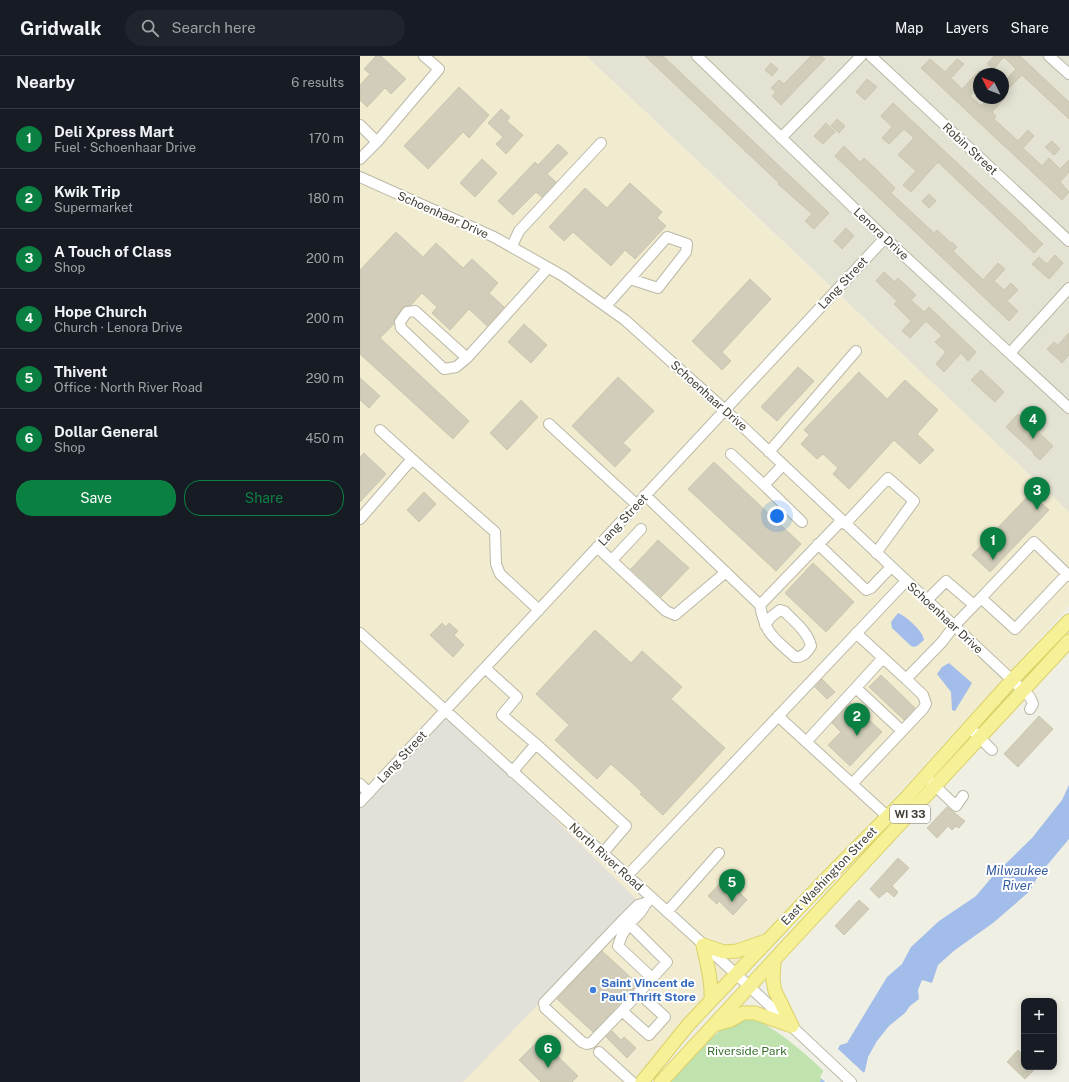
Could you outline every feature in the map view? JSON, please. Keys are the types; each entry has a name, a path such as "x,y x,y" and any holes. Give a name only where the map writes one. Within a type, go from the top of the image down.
{"main road":[{"name":"East Washington Street","path":"642,1082 688,1025 711,1000 925,777 968,727 1069,620"},
{"name":"East Washington Street","path":"661,1082 1069,641"},
{"path":"703,945 724,952 737,951 767,941"},
{"path":"703,945 710,975 711,1000"},
{"path":"774,960 773,980 775,991 792,1026"},
{"path":"714,1026 731,1020 743,1013 755,1013 792,1026"}],"street":[{"path":"360,159 377,142 439,69 424,56"},
{"name":"Lenora Drive","path":"697,56 885,238 1069,408"},
{"path":"781,138 862,56"},
{"name":"Robin Street","path":"871,56 1069,242"},
{"path":"1049,56 1069,74"},
{"path":"360,125 377,142"},
{"path":"512,246 519,231 601,143"},
{"name":"Schoenhaar Drive","path":"361,179 512,246 548,268 625,320 725,410 1012,680 1032,700 1033,704 1030,709"},
{"path":"606,306 667,237 687,244 686,252 658,288 630,279"},
{"name":"Lang Street","path":"360,802 885,238"},
{"path":"467,358 415,311 407,312 400,322 401,328 444,369 456,367 467,358 548,268"},
{"path":"1010,353 1069,288"},
{"path":"769,452 856,351"},
{"path":"549,424 637,505"},
{"path":"380,430 495,532 496,564 500,574 539,610"},
{"path":"731,454 802,522"},
{"path":"360,519 412,459"},
{"path":"764,485 783,465"},
{"path":"760,605 818,544 844,522 888,478 914,501 876,553"},
{"path":"645,495 760,605 763,620 765,625 771,636 795,657 801,657 807,653 811,646 810,641 803,630 784,611 780,610 771,617 765,625"},
{"path":"612,560 641,529"},
{"path":"906,679 942,642 954,626 978,602 1034,542 1068,575 1015,629 978,602 946,581 927,600"},
{"path":"818,544 866,590 871,588 891,566"},
{"path":"597,547 666,611 675,615 726,572"},
{"path":"627,876 906,581"},
{"name":"North River Road","path":"360,633 627,876 648,901 667,912 736,974 851,1082"},
{"path":"852,784 926,704 923,695 856,633"},
{"path":"806,742 883,658"},
{"path":"485,668 518,697 502,715 626,826 602,854"},
{"path":"856,688 902,731"},
{"path":"778,716 887,816"},
{"path":"968,727 992,750"},
{"path":"512,772 536,744"},
{"path":"925,777 956,806 963,796"},
{"path":"360,784 369,793"},
{"path":"854,850 866,861"},
{"path":"667,912 719,853"},
{"path":"648,901 640,913 629,924 622,935 618,946 652,978"},
{"path":"629,924 667,962 591,1043 587,1044 582,1042 544,1006 544,1003 638,905 648,901"},
{"path":"622,1011 649,1035 665,1017 639,993"},
{"path":"598,1052 632,1082"}],"shaded area":[{"path":"360,56 586,56 1069,512 1069,606 635,1082 360,1082"},
{"path":"586,56 1069,56 1069,512 730,191"},
{"path":"445,711 638,901 463,1082 360,1082 360,802"}],"green space":[{"name":"Riverside Park","path":"748,1018 759,1022 782,1036 836,1082 670,1082 700,1049 726,1026 733,1022"}],"water":[{"path":"898,613 910,621 921,633 924,640 917,646 911,646 892,628 891,622"},
{"path":"949,663 972,683 955,711 952,710 951,692 937,674 942,667"},
{"name":"Milwaukee River","path":"1069,785 1069,839 1038,876 1030,891 993,923 955,950 938,965 932,983 922,980 918,990 919,999 889,1026 877,1041 868,1057 865,1071 858,1082 820,1082 840,1045 847,1043 887,977 902,964 911,947 939,921 976,896 992,877 1032,838 1062,800"}],"pier":[{"path":"836,1047 865,1074 860,1082 825,1082 820,1077"}],"building":[{"path":"376,56 381,56 406,79 391,94 385,88 367,107 360,100 360,85 370,74 364,69"},
{"path":"645,56 663,56 829,213 814,229 805,221 812,214 778,184 779,183"},
{"path":"811,56 821,56 825,59 781,105 772,96 776,92 771,88 779,80 784,84"},
{"path":"994,56 1020,56 1069,102 1069,119 1022,75 1009,88 1009,77 1016,69 1004,57 994,68 987,64"},
{"path":"930,59 945,72 957,59 964,64 951,78 962,89 973,77 973,92 970,96 973,99 973,104 979,104 981,106 983,104 999,104 992,112 996,116 994,119 1018,141 1028,130 1034,136 1023,148 1042,166 1049,158 1060,169 1069,160 1069,172 1060,182 1069,192 1062,200 921,68"},
{"path":"771,63 778,69 772,76 765,70"},
{"path":"867,79 877,87 865,100 856,92"},
{"path":"459,87 489,115 469,138 463,132 428,169 404,146"},
{"path":"893,103 1043,244 1034,253 938,162 911,192 903,185 916,171 898,155 914,138 904,129 889,144 882,138 892,127 881,116"},
{"path":"501,109 510,117 507,121 523,135 506,154 496,144 503,137 488,123"},
{"path":"837,119 845,126 839,133 831,126"},
{"path":"826,123 835,132 823,144 814,136"},
{"path":"1052,141 1060,149 1054,155 1045,147"},
{"path":"558,144 568,153 547,174 556,182 542,197 536,192 513,215 498,201 535,162 538,165"},
{"path":"844,146 860,162 864,158 878,171 895,188 891,193 934,233 937,230 951,243 952,242 957,247 953,251 983,280 998,263 1005,269 994,281 1004,290 1011,283 1018,290 1007,301 1018,311 1009,321 835,156"},
{"path":"482,159 497,173 475,197 460,183"},
{"path":"630,183 662,212 657,218 666,226 635,259 625,250 611,266 573,232 564,241 549,227 585,188 607,208"},
{"path":"929,194 936,201 929,208 922,201"},
{"path":"846,228 854,236 842,249 834,241"},
{"path":"396,232 423,257 436,243 463,268 472,259 498,283 489,293 504,307 487,326 469,309 450,330 432,313 437,307 422,293 411,305 402,308 395,318 394,324 380,338 469,421 453,439 360,354 360,270"},
{"path":"1055,255 1063,263 1049,279 1032,264 1039,257 1047,264"},
{"path":"884,272 895,282 898,278 916,295 911,300 924,312 929,307 976,352 968,361 961,353 944,372 936,364 946,352 935,342 942,336 926,321 910,338 902,331 911,321 894,304 897,301 876,281"},
{"path":"750,279 771,299 722,352 731,361 722,370 692,341"},
{"path":"524,324 547,345 531,363 508,342"},
{"path":"1069,333 1069,355 1062,363 1047,349 1054,342 1058,345"},
{"path":"798,367 814,381 777,421 761,407"},
{"path":"981,370 1004,392 995,402 971,380"},
{"path":"859,372 887,399 905,380 938,410 917,434 934,450 920,464 894,440 849,489 833,474 838,468 823,454 817,459 801,444 809,435 804,430"},
{"path":"618,377 654,411 623,443 631,450 615,467 572,426"},
{"path":"360,378 380,396 369,408 360,400"},
{"path":"521,400 538,417 507,450 490,433"},
{"path":"1018,414 1030,425 1034,421 1042,428 1038,432 1053,446 1040,460 1006,427"},
{"path":"364,453 386,474 360,502 360,457"},
{"path":"714,462 801,544 776,571 688,489"},
{"path":"424,492 436,504 419,522 407,510"},
{"path":"1031,493 1049,510 990,572 972,555"},
{"path":"658,540 689,568 661,597 631,569"},
{"path":"813,563 854,602 826,632 785,593"},
{"path":"442,623 446,627 449,623 458,631 454,635 464,645 453,657 430,635"},
{"path":"595,630 631,663 642,651 682,687 671,699 725,748 663,815 640,794 642,792 611,764 597,779 555,740 569,725 536,694"},
{"path":"881,675 915,708 904,720 869,687"},
{"path":"822,679 835,692 827,699 815,687"},
{"path":"851,703 882,732 850,766 828,745 841,732 832,723"},
{"path":"1039,716 1053,729 1018,767 1004,754"},
{"path":"947,807 965,821 959,828 956,826 952,830 948,826 937,838 927,828"},
{"path":"898,858 909,868 892,886 898,892 894,897 887,891 879,898 870,889"},
{"path":"725,878 747,900 733,915 719,901 717,904 708,896"},
{"path":"859,900 869,909 844,935 835,926"},
{"path":"602,951 638,984 593,1032 557,999"},
{"path":"612,1031 621,1040 624,1037 636,1048 627,1058 606,1037"},
{"path":"540,1039 578,1076 572,1082 541,1082 519,1060"},
{"path":"1018,1050 1021,1053 1021,1070 1034,1070 1025,1079 1007,1062"}],"place":[{"name":"Hope Church","path":"1033,439"},
{"name":"A Touch of Class","path":"1037,510"},
{"name":"Deli Xpress Mart","path":"993,560"},
{"name":"Kwik Trip","path":"857,736"},
{"name":"Thivent","path":"732,902"},
{"name":"Saint Vincent de Paul Thrift Store","path":"593,990"},
{"name":"Dollar General","path":"548,1068"}]}
